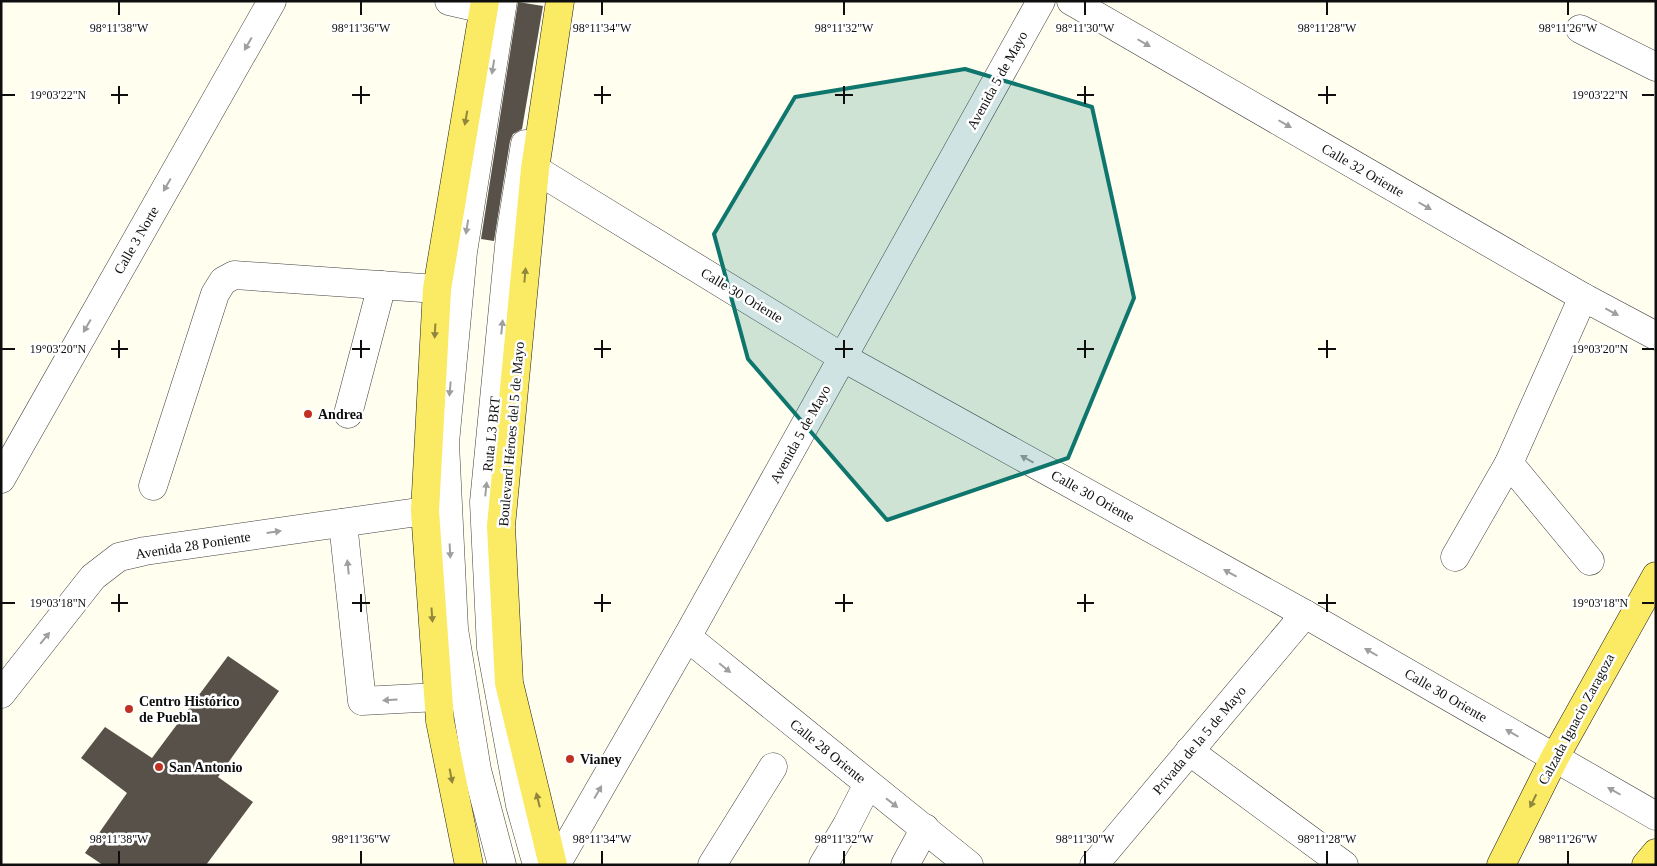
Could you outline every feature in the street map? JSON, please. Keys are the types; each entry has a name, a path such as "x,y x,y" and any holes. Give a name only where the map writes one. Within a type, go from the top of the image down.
{"main road":[{"name":"Boulevard Héroes del 5 de Mayo","path":"555,865 509,683 501,526 535,169 560,1"},
{"path":"469,865 440,720 425,511 437,290 491,4"},
{"name":"Calzada Ignacio Zaragoza","path":"1501,865 1555,757 1656,576"},
{"path":"1646,865 1656,853"}],"street":[{"name":"Calle 3 Norte","path":"1,479 272,1"},
{"path":"450,1 491,4 463,252 445,443 454,629 477,770 502,865"},
{"name":"Ruta L3 BRT","path":"537,865 520,805 490,648 484,502 510,236 548,1"},
{"name":"Avenida 5 de Mayo","path":"555,865 687,637 1041,1"},
{"name":"Calle 32 Oriente","path":"1071,1 1583,297 1656,336"},
{"path":"1580,29 1656,68"},
{"name":"Calle 30 Oriente","path":"535,169 842,357 1305,614 1656,816"},
{"path":"153,486 215,294 223,281 234,275 437,290"},
{"path":"348,414 382,285"},
{"path":"1455,557 1509,463 1583,297"},
{"path":"1509,463 1590,561"},
{"name":"Avenida 28 Poniente","path":"6,678 93,578 119,557 145,551 425,511"},
{"path":"343,523 362,701 438,697"},
{"name":"Privada de la 5 de Mayo","path":"1094,865 1305,614"},
{"name":"Calle 28 Oriente","path":"687,637 969,865"},
{"path":"1190,751 1344,865"},
{"path":"712,865 773,767"},
{"path":"823,865 847,825 868,784"},
{"path":"905,865 925,828"}],"highlighted area":[{"path":"965,69 1092,107 1134,298 1068,458 887,520 748,359 714,234 795,97"}],"building":[{"path":"518,2 543,6 522,129 513,134 510,141 494,241 481,239"},
{"name":"San Antonio","path":"228,656 279,691 218,777 253,802 206,865 103,865 85,853 127,793 81,758 105,727 152,758"}],"place":[{"name":"Andrea","path":"308,414"},
{"name":"Centro Histórico de Puebla","path":"129,709"},
{"name":"Vianey","path":"570,759"},
{"name":"San Antonio","path":"159,767"}]}
